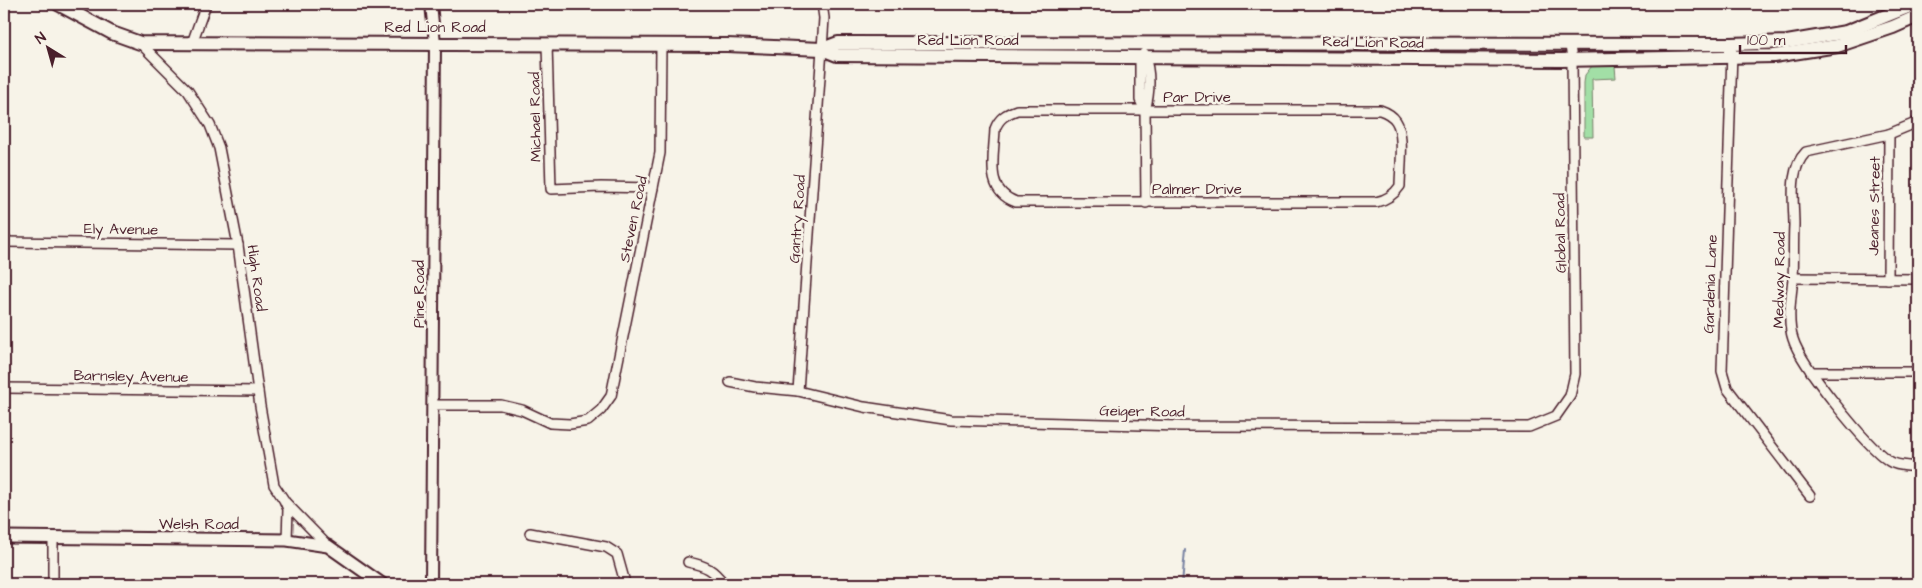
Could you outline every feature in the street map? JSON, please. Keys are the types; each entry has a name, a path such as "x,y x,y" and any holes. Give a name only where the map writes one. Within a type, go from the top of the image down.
{"main road":[{"name":"Red Lion Road","path":"58,4 112,33 140,43 757,45 822,48 837,55 1097,57 1144,49 1570,45 1732,51 1774,56 1836,46 1893,27 1918,16"},
{"name":"Red Lion Road","path":"1144,49 1572,60 1732,51 1846,32 1915,4"},
{"name":"Welsh Road","path":"4,537 287,540 328,546 382,584"}],"street":[{"path":"192,43 206,4"},
{"name":"Pine Road","path":"431,4 435,43 431,584"},
{"name":"Gantry Road","path":"798,391 822,48 822,4"},
{"name":"High Road","path":"140,43 188,91 210,125 219,148 238,245 258,391 274,485 288,510 287,540"},
{"name":"Michael Road","path":"547,44 551,189 601,187 653,188"},
{"name":"Global Road","path":"1556,416 1570,396 1575,374 1572,60 1570,45"},
{"name":"Steven Road","path":"433,406 501,405 522,410 550,423 570,424 588,421 601,410 611,396 660,153 661,46"},
{"path":"1144,49 1148,64 1148,99 1145,110 1146,203"},
{"name":"Gardenia Lane","path":"1732,51 1722,371 1727,388 1810,496"},
{"name":"Par Drive","path":"1003,195 996,188 993,179 995,130 1002,117 1017,110 1380,110 1392,116 1397,122 1400,131 1400,186 1391,195"},
{"path":"1889,134 1918,122"},
{"name":"Medway Road","path":"1889,134 1819,148 1806,152 1800,159 1794,178 1793,278 1790,306 1792,338 1799,354 1811,372 1873,449 1891,463 1918,468"},
{"name":"Jeanes Street","path":"1888,279 1889,134"},
{"name":"Palmer Drive","path":"1003,195 1016,202 1146,203 1376,202 1384,200 1391,195"},
{"name":"Ely Avenue","path":"4,242 238,245"},
{"path":"1793,278 1918,279"},
{"path":"1811,372 1918,372"},
{"name":"Geiger Road","path":"730,382 755,387 798,391 864,407 951,420 1189,426 1529,426 1556,416"},
{"name":"Barnsley Avenue","path":"4,388 258,391"},
{"path":"284,500 328,546"},
{"path":"530,533 606,547 617,554 624,579 623,584"},
{"path":"53,538 53,584"},
{"path":"688,562 705,566 717,574 724,584"}],"green space":[{"path":"1592,66 1615,66 1616,78 1592,79 1593,137 1584,137 1584,83 1585,75"}],"waterway":[{"path":"1182,584 1185,550"}]}
